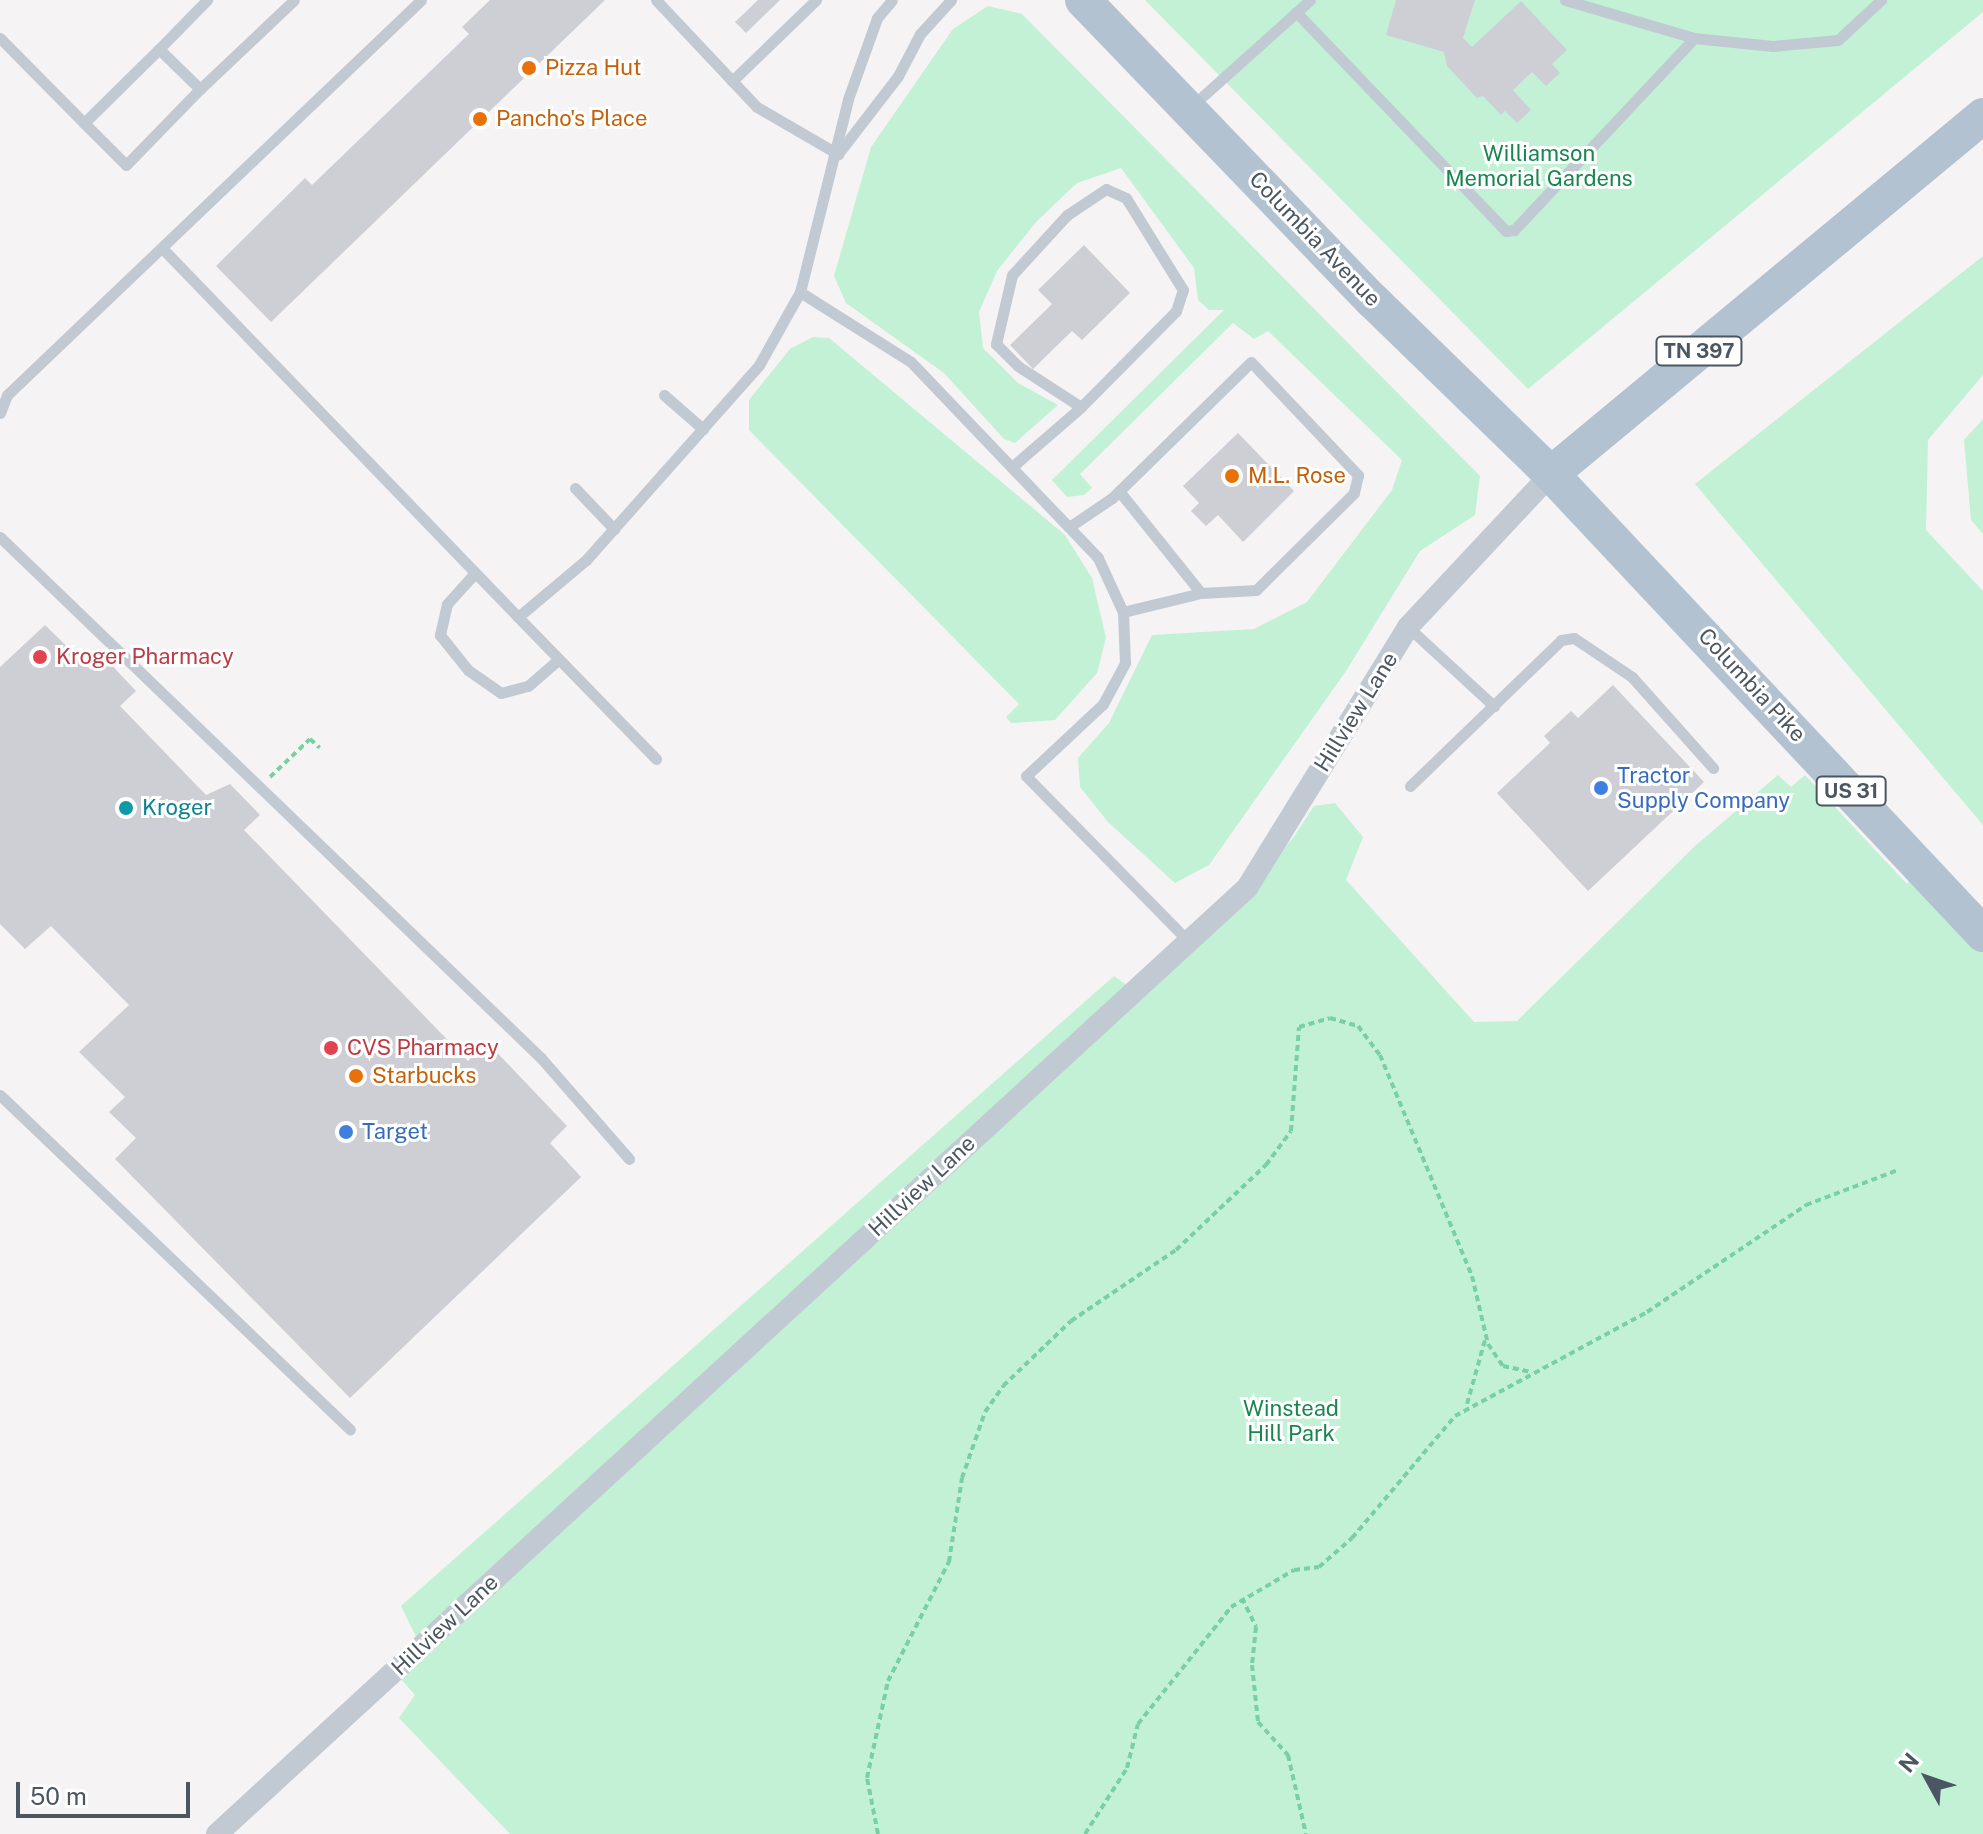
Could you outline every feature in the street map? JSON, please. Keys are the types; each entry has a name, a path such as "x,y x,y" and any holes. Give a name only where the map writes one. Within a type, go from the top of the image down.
{"main road":[{"name":"Columbia Avenue","path":"1083,0 1372,300 1551,474"},
{"name":"TN 397","path":"1551,474 1983,116"},
{"name":"Columbia Pike","path":"1551,474 1983,934"}],"street":[{"name":"Hillview Lane","path":"217,1834 1249,884 1408,627 1551,474"}],"lane":[{"path":"84,123 207,0"},
{"path":"0,38 126,165 294,0"},
{"path":"0,413 7,395 421,0"},
{"path":"656,0 757,107 838,154"},
{"path":"732,81 816,0"},
{"path":"518,617 586,560 759,365 800,292 838,154 848,99 877,18 892,0"},
{"path":"838,154 898,76 920,34 951,0"},
{"path":"1189,108 1310,0"},
{"path":"1565,0 1694,38 1773,46 1838,40 1881,0"},
{"path":"1296,12 1506,231 1525,219 1694,38"},
{"path":"159,49 200,89"},
{"path":"1013,466 1081,407 1176,311 1183,290 1126,198 1106,189 1067,215 1012,275 996,344 1018,366 1081,407"},
{"path":"163,249 656,759"},
{"path":"800,292 911,362 1072,525 1098,558 1123,612 1125,663 1103,704 1026,776 1188,941"},
{"path":"1072,525 1119,491 1251,362 1358,475 1354,493 1256,590 1201,593 1123,612"},
{"path":"664,395 703,429"},
{"path":"575,488 614,529"},
{"path":"1119,491 1201,593"},
{"path":"0,537 262,785 541,1058 629,1159"},
{"path":"475,573 447,604 440,635 468,670 501,693 528,686 558,660"},
{"path":"1408,627 1494,706"},
{"path":"1410,786 1561,640 1574,638 1632,677 1713,768"},
{"path":"0,1095 350,1429"}],"path":[{"path":"262,785 310,739 320,748"},
{"path":"878,1834 867,1778 888,1681 949,1562 962,1478 985,1412 1003,1386 1071,1321 1176,1250 1266,1165 1291,1131 1297,1099 1295,1045 1299,1027 1312,1019 1358,1026 1380,1055 1472,1276 1485,1338 1503,1366 1532,1372"},
{"path":"1085,1834 1127,1768 1138,1724 1242,1598 1294,1570 1319,1567 1466,1407 1647,1312 1806,1205 1898,1170"},
{"path":"1466,1407 1485,1338"},
{"path":"1242,1598 1256,1627 1252,1665 1258,1722 1288,1755 1306,1834"}],"green space":[{"name":"Williamson Memorial Gardens","path":"1145,0 1983,0 1983,12 1528,389"},
{"path":"988,6 1022,14 1480,476 1475,515 1420,551 1346,671 1209,865 1175,883 1108,822 1080,787 1078,758 1109,723 1152,635 1254,629 1307,602 1392,490 1402,460 1268,331 1254,339 1233,323 1080,474 1092,488 1084,495 1067,497 1052,480 1224,310 1209,310 1198,300 1194,268 1121,168 1077,183 1036,222 997,271 979,312 983,348 1018,383 1058,405 1015,443 1004,439 944,373 846,303 834,276 871,147 953,29"},
{"path":"1983,256 1983,375 1928,440 1926,530 1983,591 1983,825 1695,484"},
{"path":"813,337 829,338 1065,535 1092,578 1106,638 1097,673 1055,720 1011,723 1006,717 1019,704 749,430 749,400 790,349"},
{"path":"1983,419 1983,534 1971,520 1964,440"},
{"name":"Winstead Hill Park","path":"1778,775 1791,787 1805,775 1907,884 1913,875 1983,948 1983,1834 510,1834 399,1718 415,1695 399,1677 424,1653 401,1606 1114,976 1142,996 1293,838 1314,806 1335,803 1363,837 1346,880 1474,1022 1517,1021 1695,846"}],"building":[{"path":"490,0 605,0 271,322 216,266 305,178 312,185 469,34 462,27"},
{"path":"758,0 780,0 746,33 735,22"},
{"path":"1396,0 1475,0 1463,38 1472,47 1521,1 1567,50 1552,64 1560,73 1546,86 1532,72 1513,90 1531,110 1517,123 1505,111 1501,115 1483,96 1477,98 1447,66 1444,52 1386,35"},
{"path":"1084,245 1130,293 1082,340 1072,331 1033,369 1010,345 1052,304 1038,290"},
{"path":"1238,433 1294,491 1243,542 1218,515 1206,526 1191,511 1199,503 1183,486"},
{"name":"Target","path":"45,625 91,670 105,658 136,691 120,706 206,795 230,784 260,815 244,830 468,1061 487,1042 567,1126 550,1143 581,1177 350,1398 115,1159 136,1138 109,1112 125,1097 79,1052 129,1005 51,926 25,949 0,924 0,667"},
{"name":"Tractor Supply Company","path":"1613,685 1704,782 1588,891 1497,793 1550,743 1544,736 1571,711 1578,718"}],"place":[{"name":"Pizza Hut","path":"529,68"},
{"name":"Pancho's Place","path":"480,119"},
{"name":"M.L. Rose","path":"1232,476"},
{"name":"Kroger Pharmacy","path":"40,657"},
{"name":"Tractor Supply Company","path":"1601,788"},
{"name":"Kroger","path":"126,808"},
{"name":"CVS Pharmacy","path":"331,1048"},
{"name":"Starbucks","path":"356,1076"},
{"name":"Target","path":"346,1132"}]}
